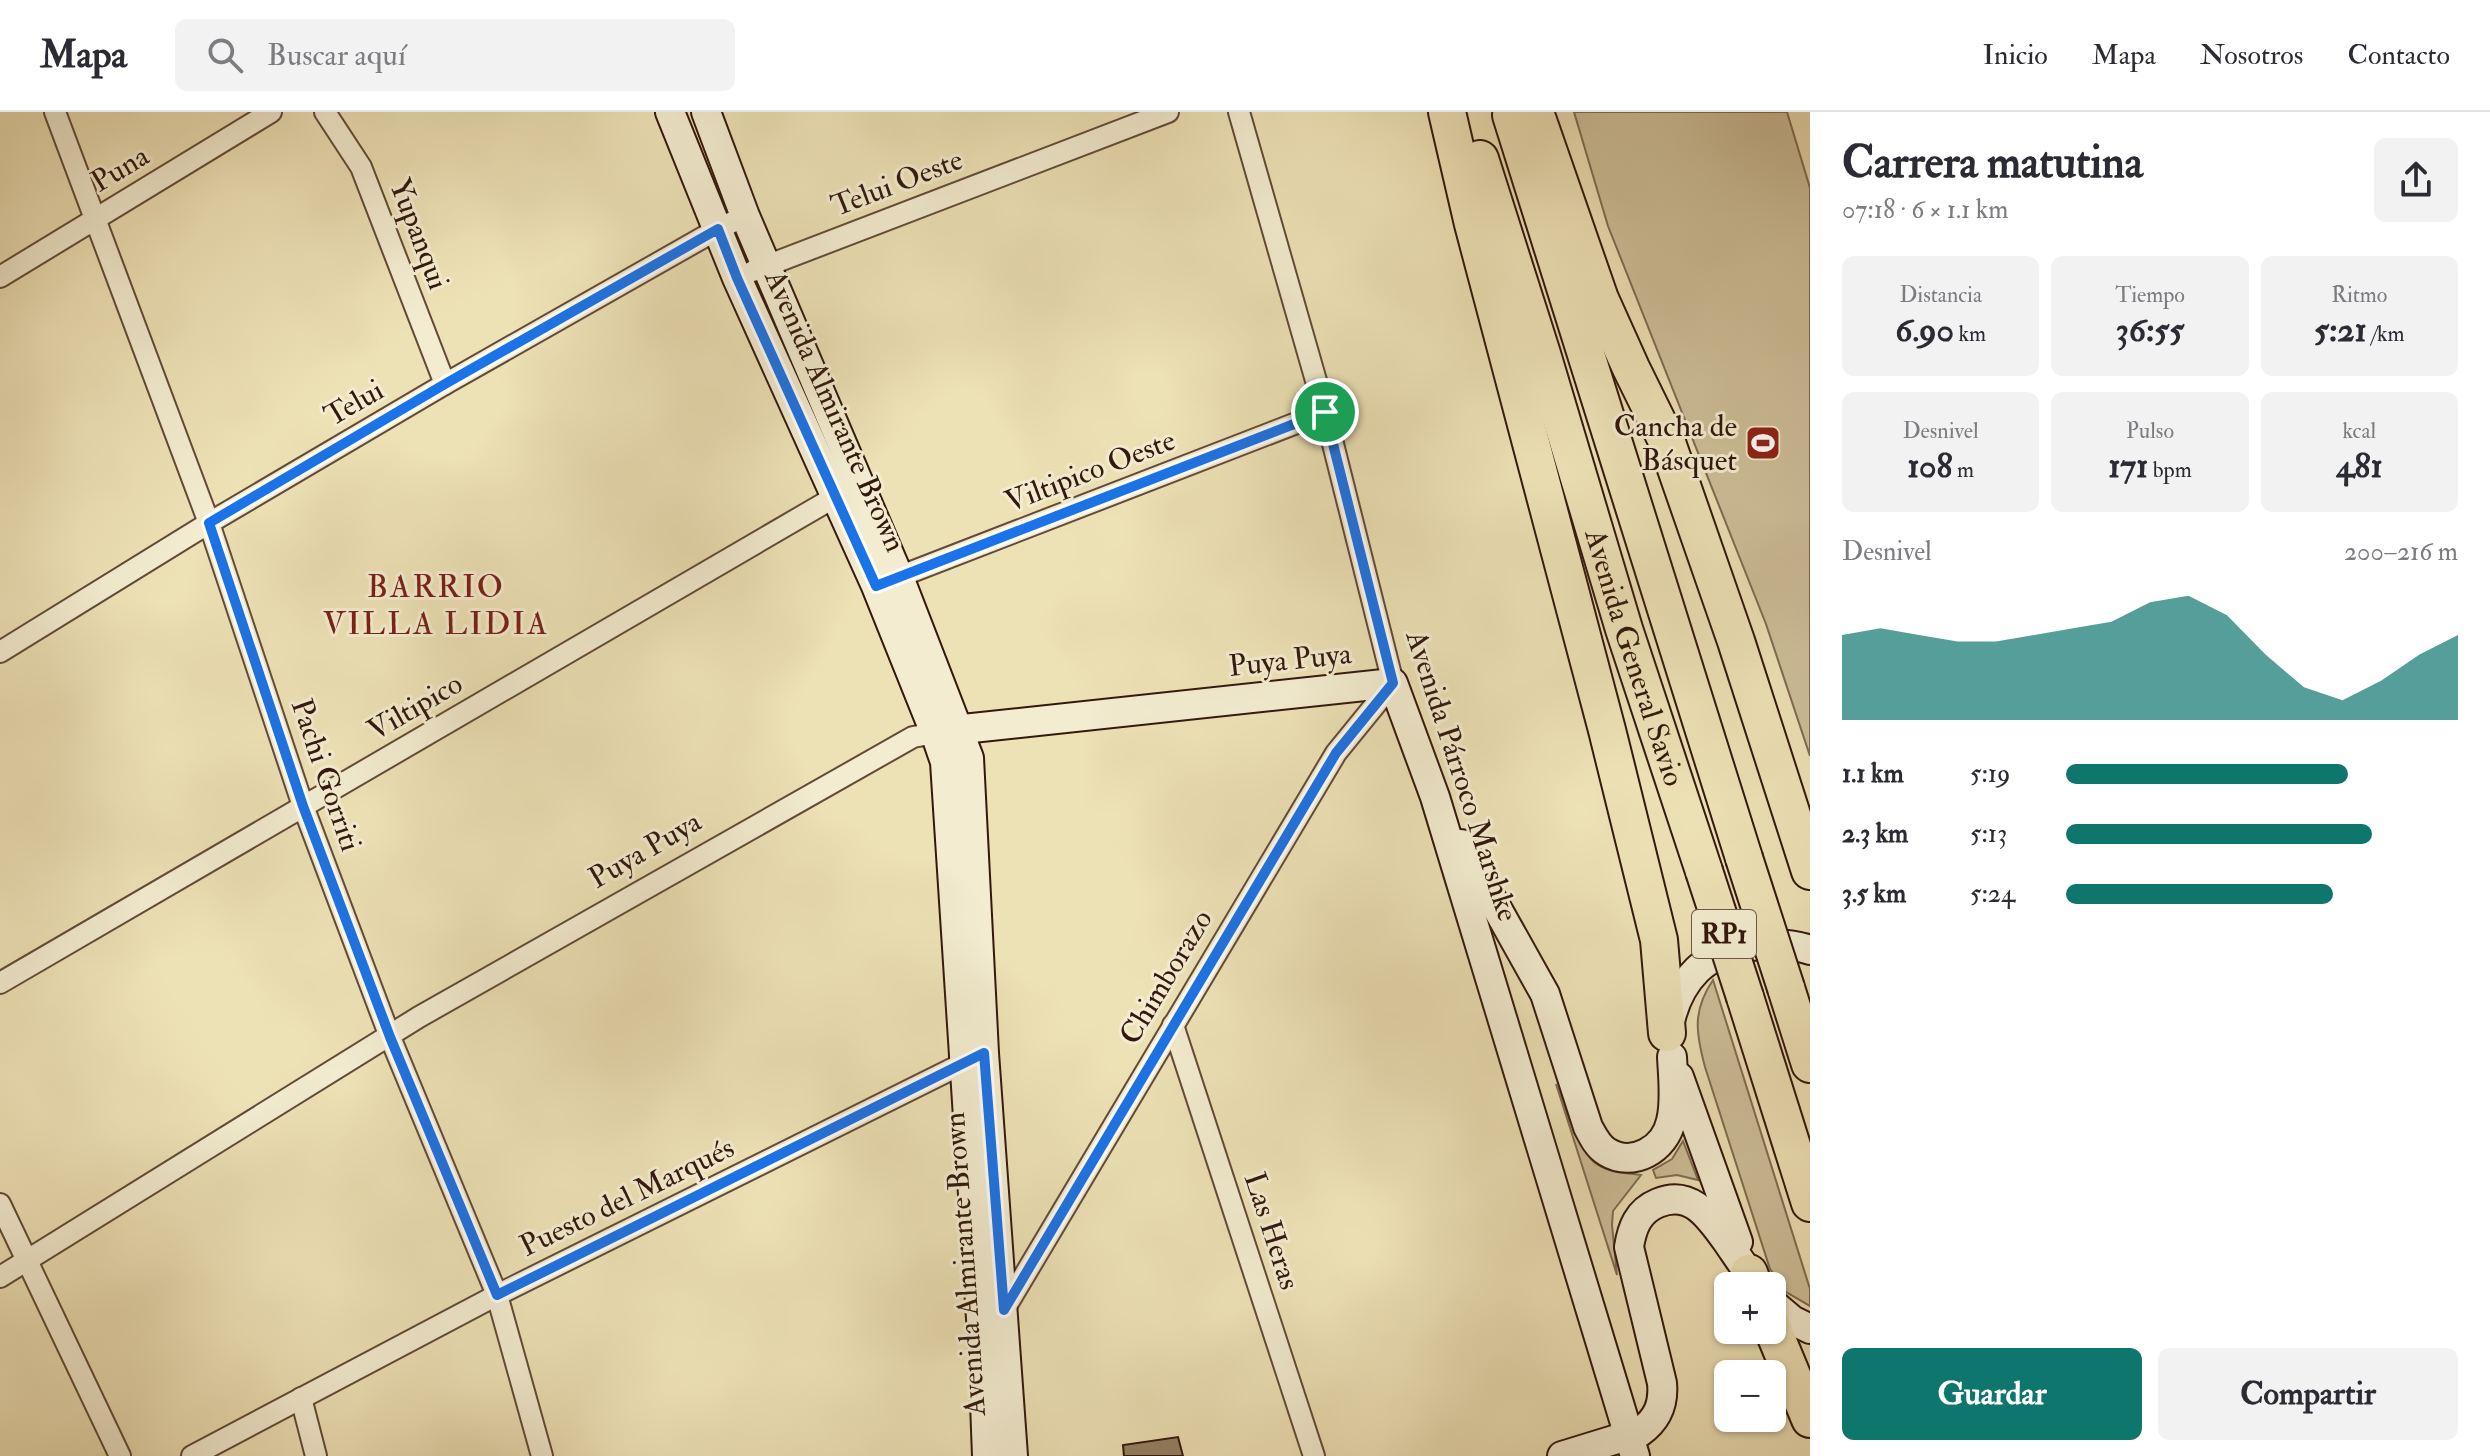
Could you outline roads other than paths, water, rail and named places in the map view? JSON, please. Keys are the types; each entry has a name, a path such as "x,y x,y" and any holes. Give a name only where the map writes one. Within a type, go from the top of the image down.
{"highway":[{"path":"1447,112 1473,224 1607,730 1659,940 1670,1045"},
{"name":"Avenida General Savio","path":"1465,112 1542,354 1624,629 1810,1203"},
{"name":"Avenida General Savio","path":"1510,112 1810,1064"},
{"path":"1535,112 1600,299 1665,437 1736,641 1810,871"},
{"path":"1779,1344 1810,1419"}],"main road":[{"name":"Avenida Almirante Brown","path":"670,112 737,278 848,490"},
{"name":"Avenida Almirante Brown","path":"706,112 848,490 947,731 969,758 974,1058 987,1456"},
{"name":"Puya Puya","path":"947,731 1393,683"},
{"name":"Avenida Párroco Marshke","path":"1393,683 1435,797 1631,1446"},
{"path":"1435,797 1537,977 1588,1127 1596,1143 1606,1152 1635,1158 1660,1144 1672,1119 1670,1045 1673,1010 1683,987 1699,968 1754,945 1795,945 1810,950"},
{"path":"1670,1045 1750,1272"},
{"name":"Avenida Almirante Brown","path":"974,1058 1004,1310 1013,1456"},
{"path":"1562,1456 1631,1446 1656,1417 1663,1397 1657,1358 1629,1247 1637,1220 1650,1206 1666,1199 1691,1202 1705,1212 1747,1272"},
{"path":"1786,1315 1810,1329"}],"street":[{"name":"Pachi Gorriti","path":"55,112 209,523 303,806 390,1037 497,1295 542,1456"},
{"name":"Puna","path":"0,277 271,112"},
{"name":"Yupanqui","path":"325,112 361,167 445,384"},
{"name":"Telui Oeste","path":"737,278 1168,112"},
{"name":"Avenida Párroco Marshke","path":"1239,112 1325,412 1393,683"},
{"name":"Telui","path":"0,652 209,523 445,384 745,216"},
{"name":"Viltipico Oeste","path":"887,582 1325,412"},
{"name":"Viltipico","path":"0,983 848,490"},
{"name":"Chimborazo","path":"983,1349 1336,753 1393,683"},
{"name":"Puya Puya","path":"0,1277 419,1017 913,737 947,731"},
{"name":"Las Heras","path":"1173,1025 1314,1456"},
{"name":"Puesto del Marqués","path":"192,1456 497,1295 974,1058"},
{"path":"0,1204 120,1456"},
{"path":"301,1398 316,1456"}],"place":[{"name":"Cancha de Básquet","path":"1763,443"}],"district":[{"name":"BARRIO VILLA LIDIA","path":"436,606"}]}
